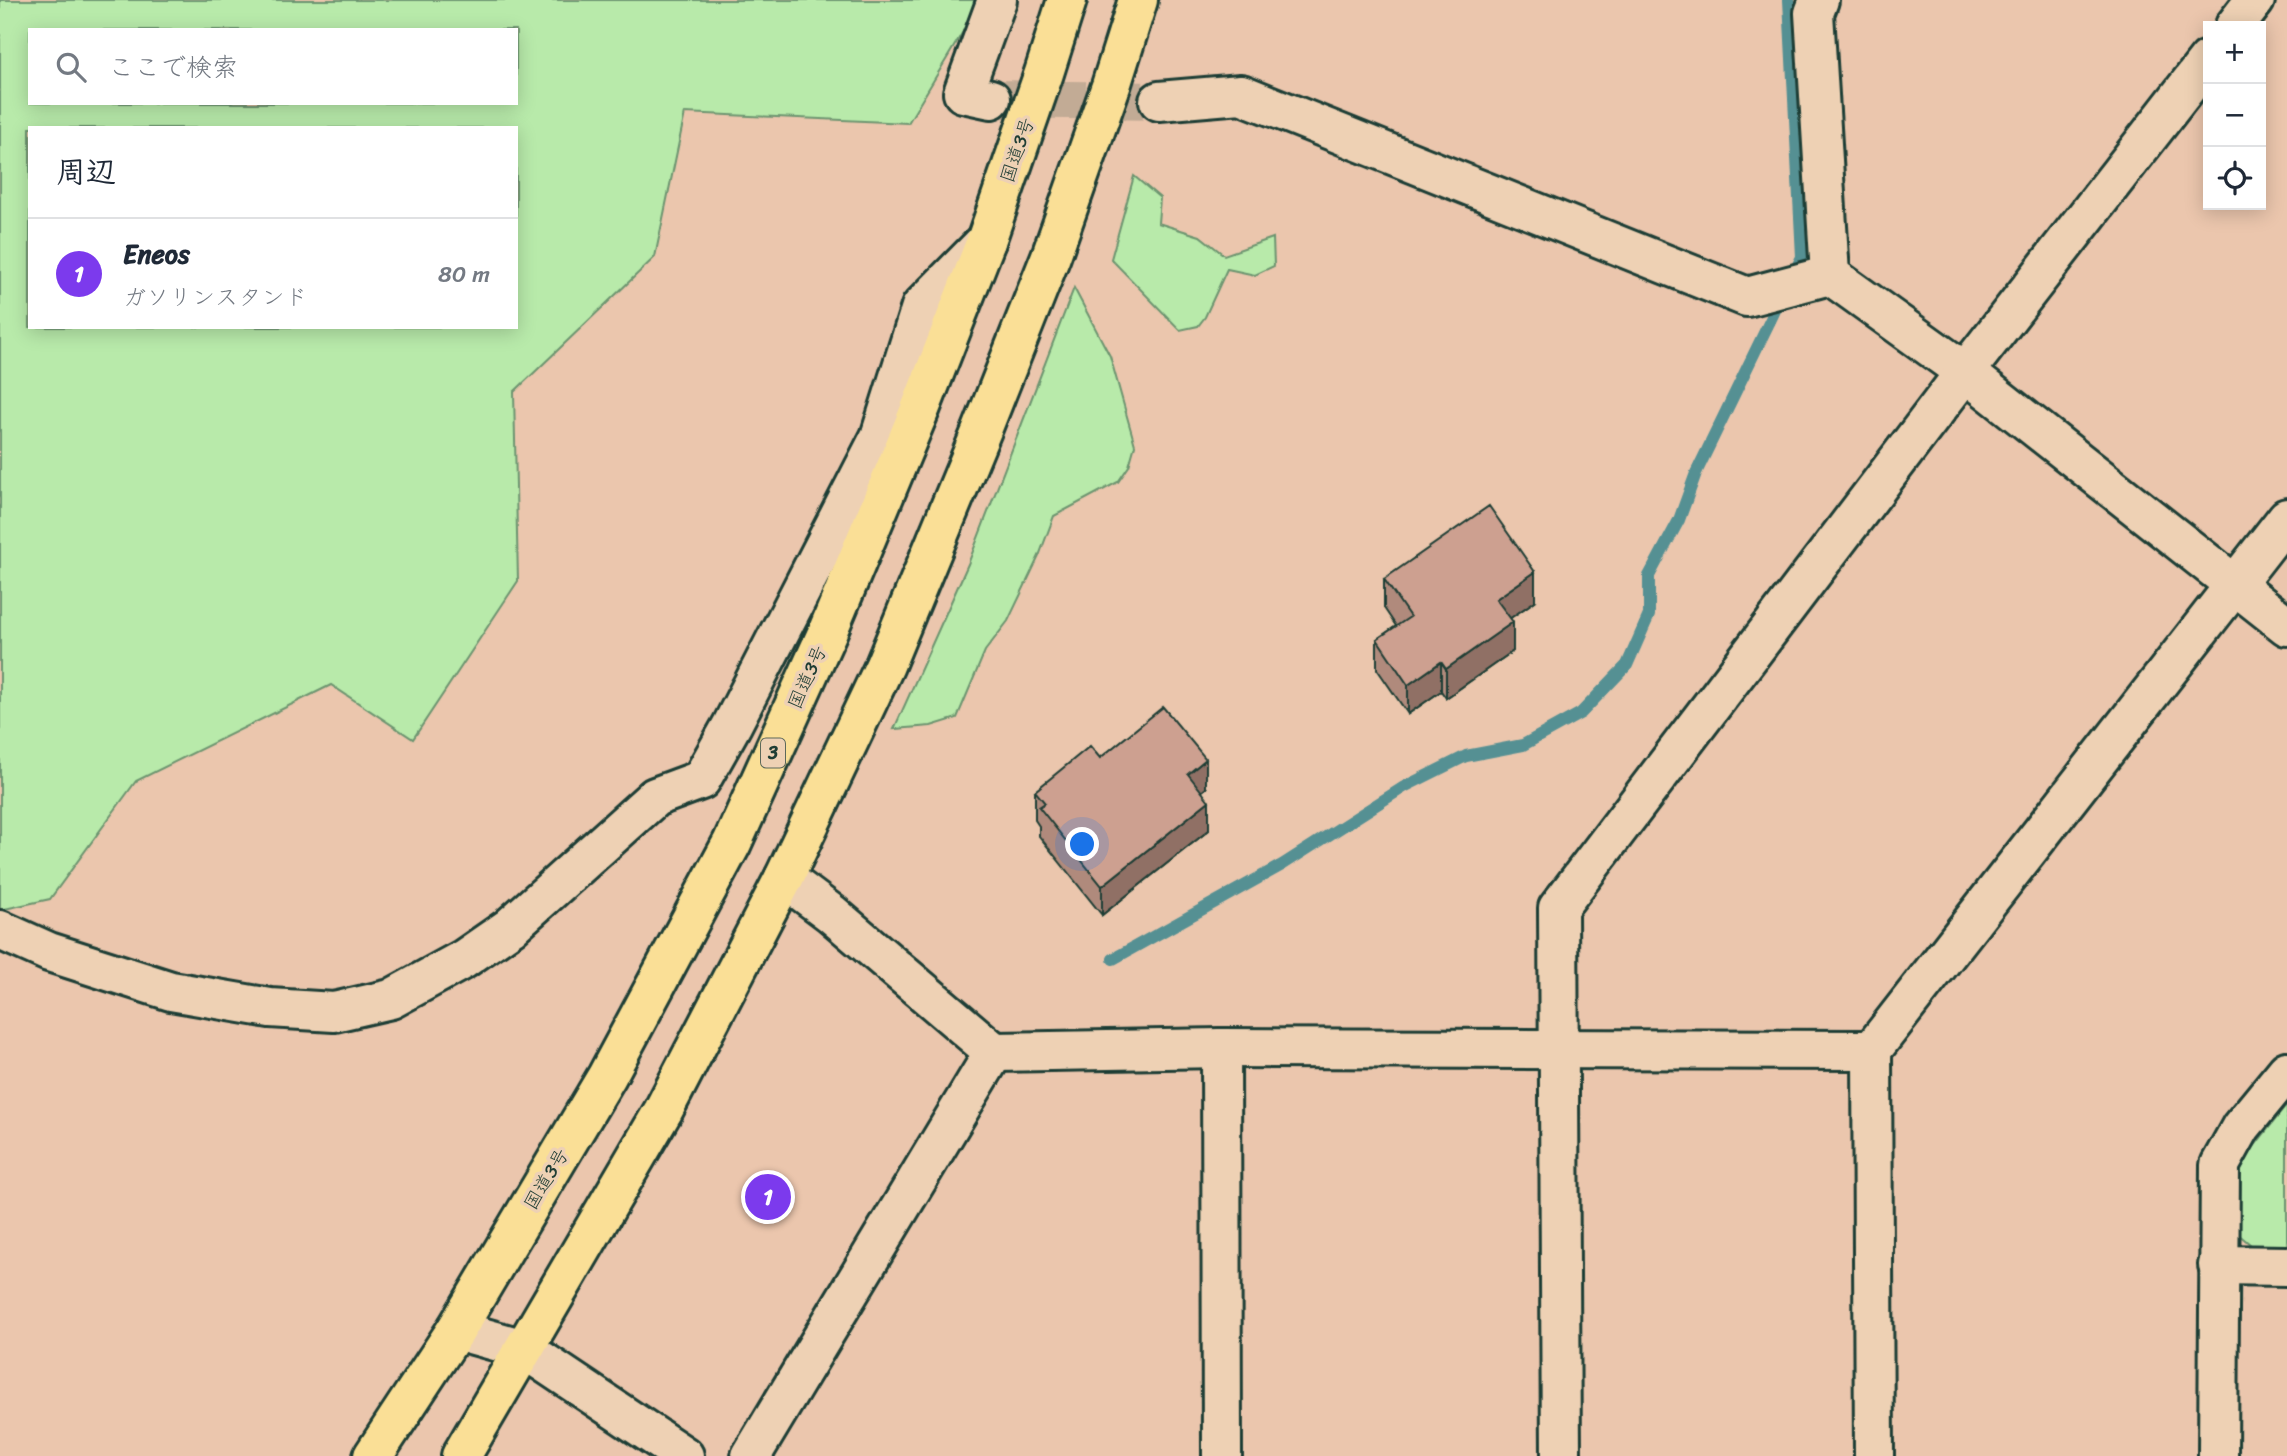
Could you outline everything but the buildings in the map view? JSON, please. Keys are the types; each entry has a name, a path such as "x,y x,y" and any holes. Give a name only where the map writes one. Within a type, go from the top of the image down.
{"highway":[{"name":"国道3号","path":"373,1456 456,1330 607,1076 732,843 827,633 922,407 986,241 1067,0"},
{"path":"461,1456 663,1111 783,878 885,665 1051,256 1111,86 1138,0"}],"street":[{"path":"992,99 963,93 998,0"},
{"path":"1819,0 1814,13 1830,275"},
{"path":"2239,21 2255,0"},
{"path":"1561,1456 1558,908 1965,372 2203,66"},
{"path":"1159,101 1241,94 1747,297 1830,275"},
{"path":"0,930 49,953 171,991 270,1008 334,1012 391,999 464,959 510,927 655,797 701,780 880,437 921,307 986,241"},
{"path":"1830,275 1965,372 2287,626"},
{"path":"1874,1456 1872,1050 2287,518"},
{"path":"783,878 832,914 994,1052 1221,1048 1872,1050"},
{"path":"1221,1048 1222,1456"},
{"path":"751,1456 994,1052"},
{"path":"2218,1456 2220,1165 2241,1127 2287,1071"},
{"path":"2218,1265 2287,1266"},
{"path":"456,1330 524,1349 684,1456"}],"green space":[{"path":"0,0 982,0 908,123 685,113 655,257 514,392 518,581 413,739 331,685 136,781 50,899 0,910"},
{"path":"1134,176 1160,198 1158,223 1200,236 1224,255 1273,238 1274,266 1255,275 1227,269 1205,317 1198,326 1180,330 1111,259"},
{"path":"1074,288 1110,356 1135,445 1129,466 1118,482 1054,516 1039,556 1008,621 985,651 957,718 931,726 894,729 968,564"},
{"path":"2287,1105 2287,1250 2257,1250 2237,1233 2238,1167"}],"waterway":[{"path":"1789,0 1802,257 1791,278"},
{"path":"1113,959 1282,865 1404,787 1466,756 1523,745 1581,713 1627,665 1649,615 1649,576 1679,520 1696,473 1783,294"}],"tunnel":[{"path":"991,99 1159,101"}],"place":[{"name":"Eneos","path":"768,1197"}]}
